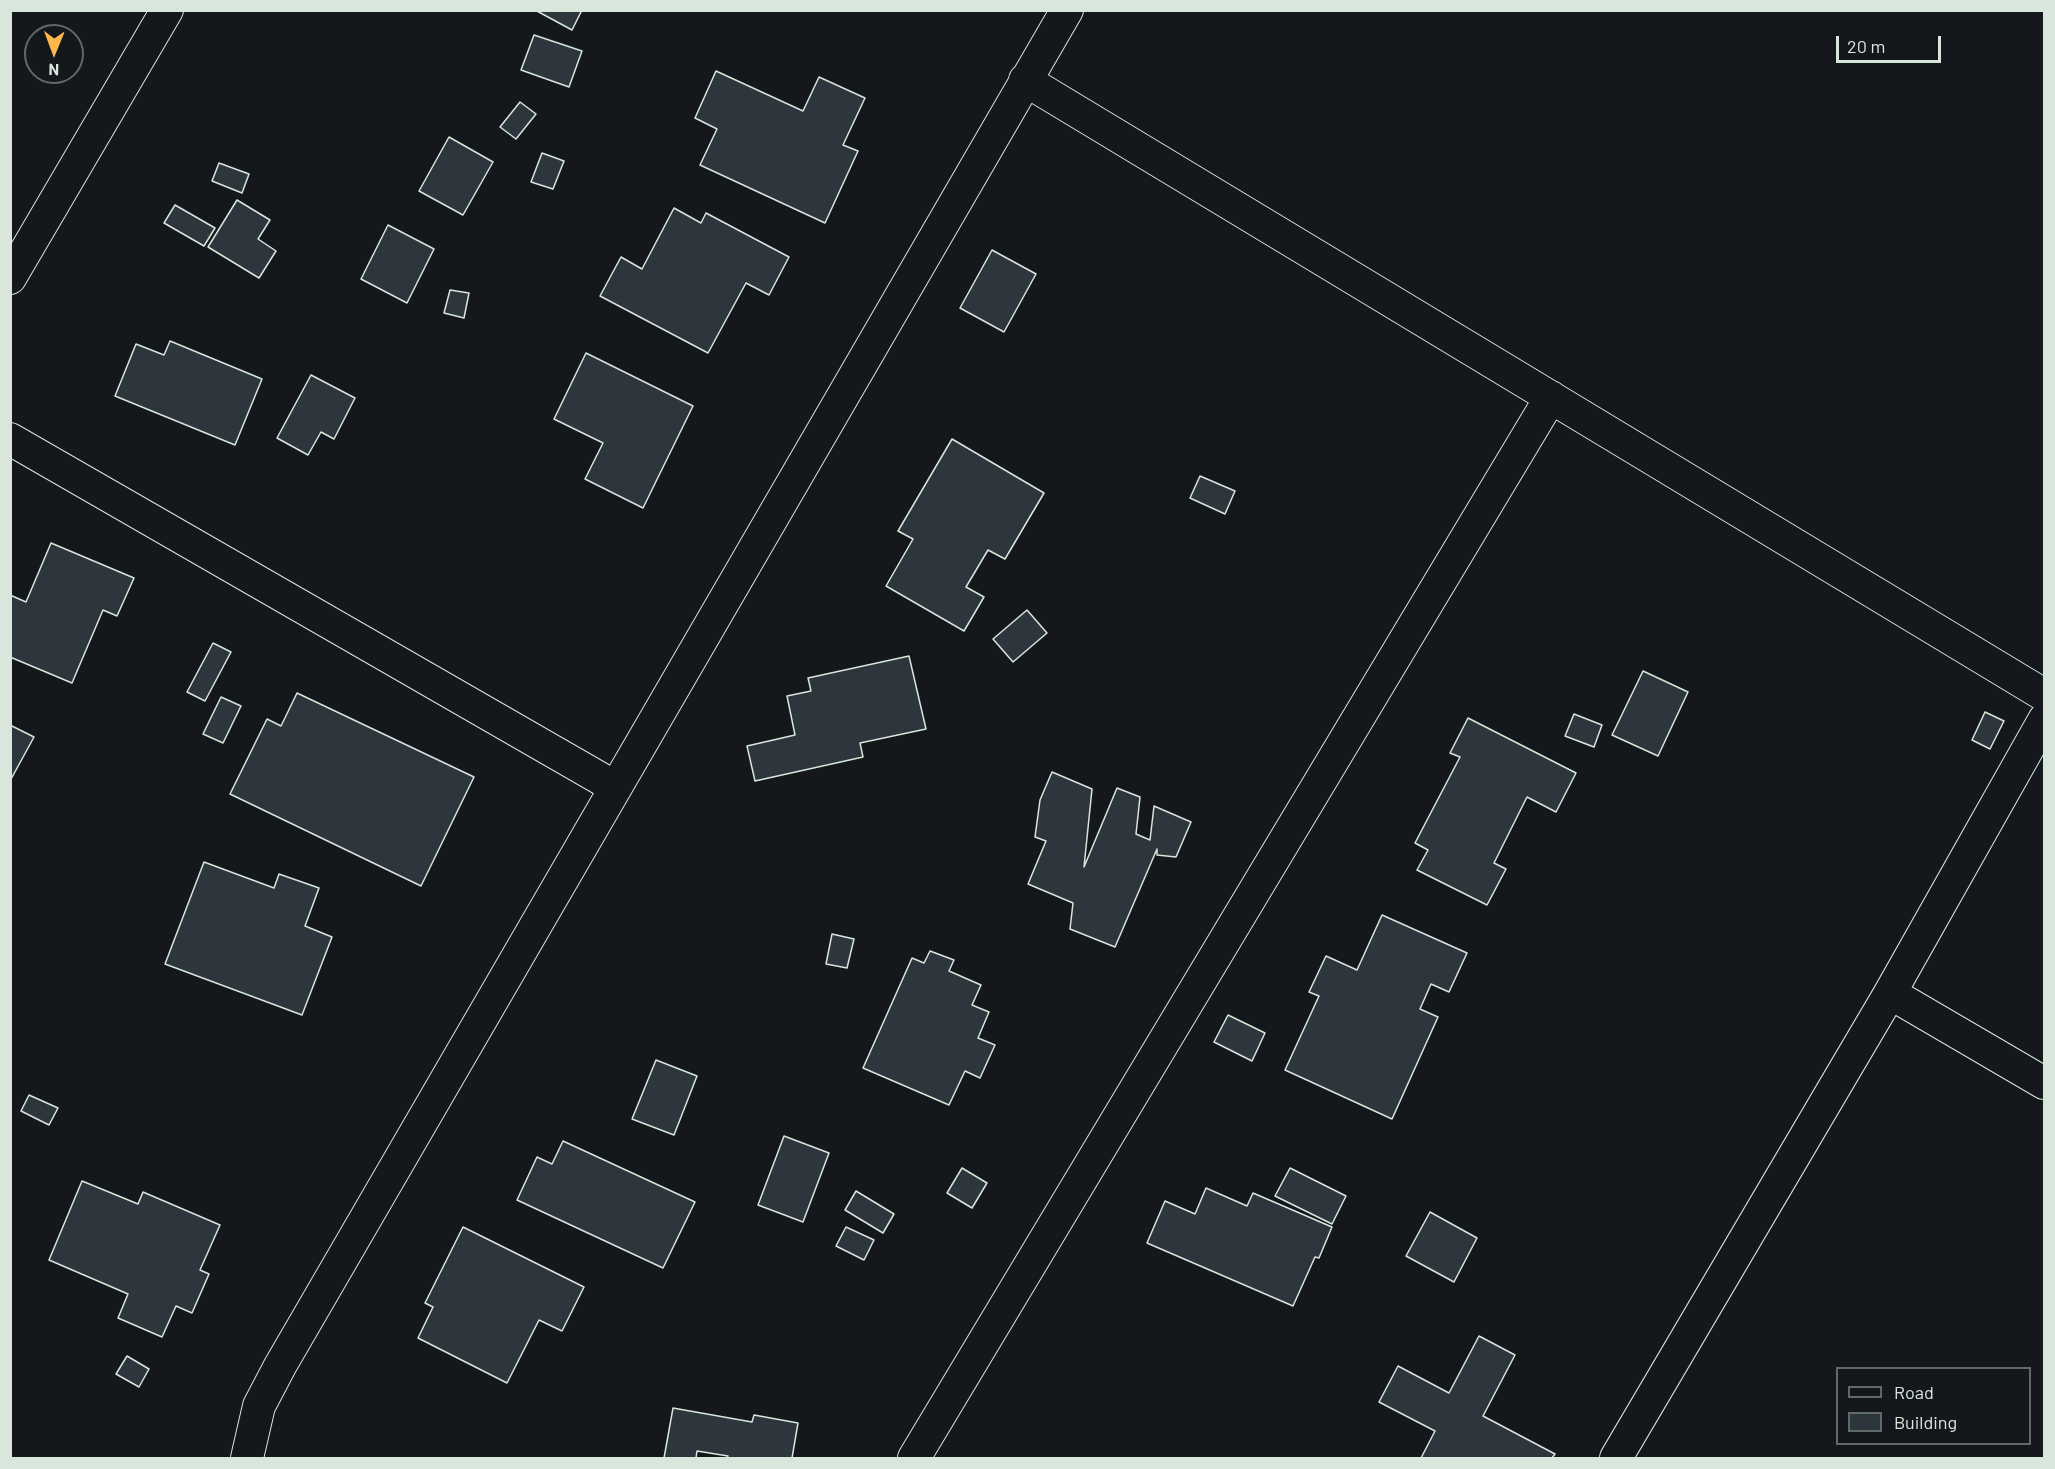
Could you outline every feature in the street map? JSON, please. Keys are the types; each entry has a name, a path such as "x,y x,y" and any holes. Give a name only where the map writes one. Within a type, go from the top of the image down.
{"street":[{"path":"10,278 167,10"},
{"path":"247,1458 260,1407 280,1366 1066,10"},
{"path":"1025,80 2044,696"},
{"path":"914,1458 1551,397"},
{"path":"10,439 615,787"},
{"path":"1616,1458 1890,993 2044,720"},
{"path":"1890,993 2044,1083"}],"building":[{"path":"535,10 582,10 572,30"},
{"path":"534,35 582,51 569,87 521,70"},
{"path":"716,71 803,111 819,77 865,98 843,145 858,151 825,223 700,165 717,129 695,118"},
{"path":"520,102 536,114 516,139 500,127"},
{"path":"449,137 493,162 463,215 419,191"},
{"path":"542,153 564,161 553,189 531,182"},
{"path":"219,163 249,174 242,193 212,181"},
{"path":"237,200 270,220 258,239 276,251 259,278 208,247"},
{"path":"175,205 215,228 204,246 164,223"},
{"path":"674,208 701,223 706,213 789,257 769,295 746,283 708,353 600,296 621,257 642,269"},
{"path":"388,225 434,249 407,303 361,279"},
{"path":"992,250 1036,274 1004,332 960,308"},
{"path":"450,290 469,293 464,318 444,313"},
{"path":"170,341 262,379 235,445 115,396 136,344 164,355"},
{"path":"586,353 693,406 643,508 585,479 603,443 554,419"},
{"path":"311,375 355,398 334,439 321,432 308,455 277,438"},
{"path":"952,439 1044,493 1005,559 988,550 966,587 984,597 964,631 886,586 913,539 898,531"},
{"path":"1200,476 1235,491 1225,514 1190,498"},
{"path":"51,543 134,578 117,616 103,610 72,683 10,657 10,595 26,602"},
{"path":"1027,610 1047,633 1013,662 993,639"},
{"path":"213,643 231,652 205,701 187,692"},
{"path":"909,656 926,729 860,743 863,757 755,781 747,746 795,735 787,696 811,691 808,678"},
{"path":"1643,671 1688,692 1658,756 1612,735"},
{"path":"297,693 474,777 421,886 230,794 267,719 281,726"},
{"path":"221,697 241,706 223,743 203,734"},
{"path":"1985,712 2004,721 1990,749 1972,740"},
{"path":"1574,714 1602,725 1594,747 1565,736"},
{"path":"1468,718 1576,773 1556,812 1527,797 1494,863 1506,869 1487,905 1417,870 1428,850 1415,843 1460,757 1450,753"},
{"path":"10,725 34,737 10,781"},
{"path":"1052,772 1092,789 1084,867 1117,788 1140,797 1136,834 1150,840 1154,806 1191,822 1176,857 1157,855 1157,849 1115,947 1070,929 1073,903 1028,884 1046,841 1035,837 1040,800"},
{"path":"204,862 274,888 279,874 319,888 305,926 332,937 302,1015 165,964"},
{"path":"1382,915 1467,953 1449,992 1431,984 1420,1009 1438,1017 1392,1119 1285,1070 1319,996 1309,992 1326,956 1357,970"},
{"path":"832,934 854,939 847,968 826,964"},
{"path":"930,951 954,960 949,971 981,985 972,1005 989,1012 978,1038 995,1045 980,1078 965,1071 949,1105 863,1068 912,958 924,963"},
{"path":"1228,1015 1265,1033 1252,1061 1214,1042"},
{"path":"656,1060 697,1076 674,1135 632,1119"},
{"path":"29,1095 58,1108 49,1125 21,1111"},
{"path":"784,1136 829,1153 803,1222 758,1205"},
{"path":"563,1141 695,1202 663,1268 517,1200 537,1157 552,1164"},
{"path":"962,1168 987,1183 972,1208 947,1193"},
{"path":"1290,1168 1346,1196 1332,1224 1275,1196"},
{"path":"82,1181 138,1204 143,1192 220,1225 200,1270 209,1274 192,1313 176,1306 162,1337 118,1318 128,1294 49,1260"},
{"path":"1206,1188 1247,1206 1253,1193 1332,1227 1319,1258 1315,1257 1293,1306 1147,1243 1165,1201 1195,1214"},
{"path":"856,1191 894,1214 883,1233 845,1210"},
{"path":"1430,1212 1477,1238 1454,1282 1406,1256"},
{"path":"463,1227 584,1287 562,1331 539,1320 507,1383 418,1338 433,1307 425,1303"},
{"path":"846,1227 874,1240 864,1260 836,1246"},
{"path":"1479,1336 1515,1355 1483,1416 1555,1454 1552,1458 1421,1458 1435,1431 1379,1402 1398,1366 1449,1393"},
{"path":"127,1356 149,1369 139,1387 116,1374"},
{"path":"673,1408 752,1422 754,1415 798,1423 792,1458 727,1458 728,1456 697,1451 696,1458 664,1458"}]}
